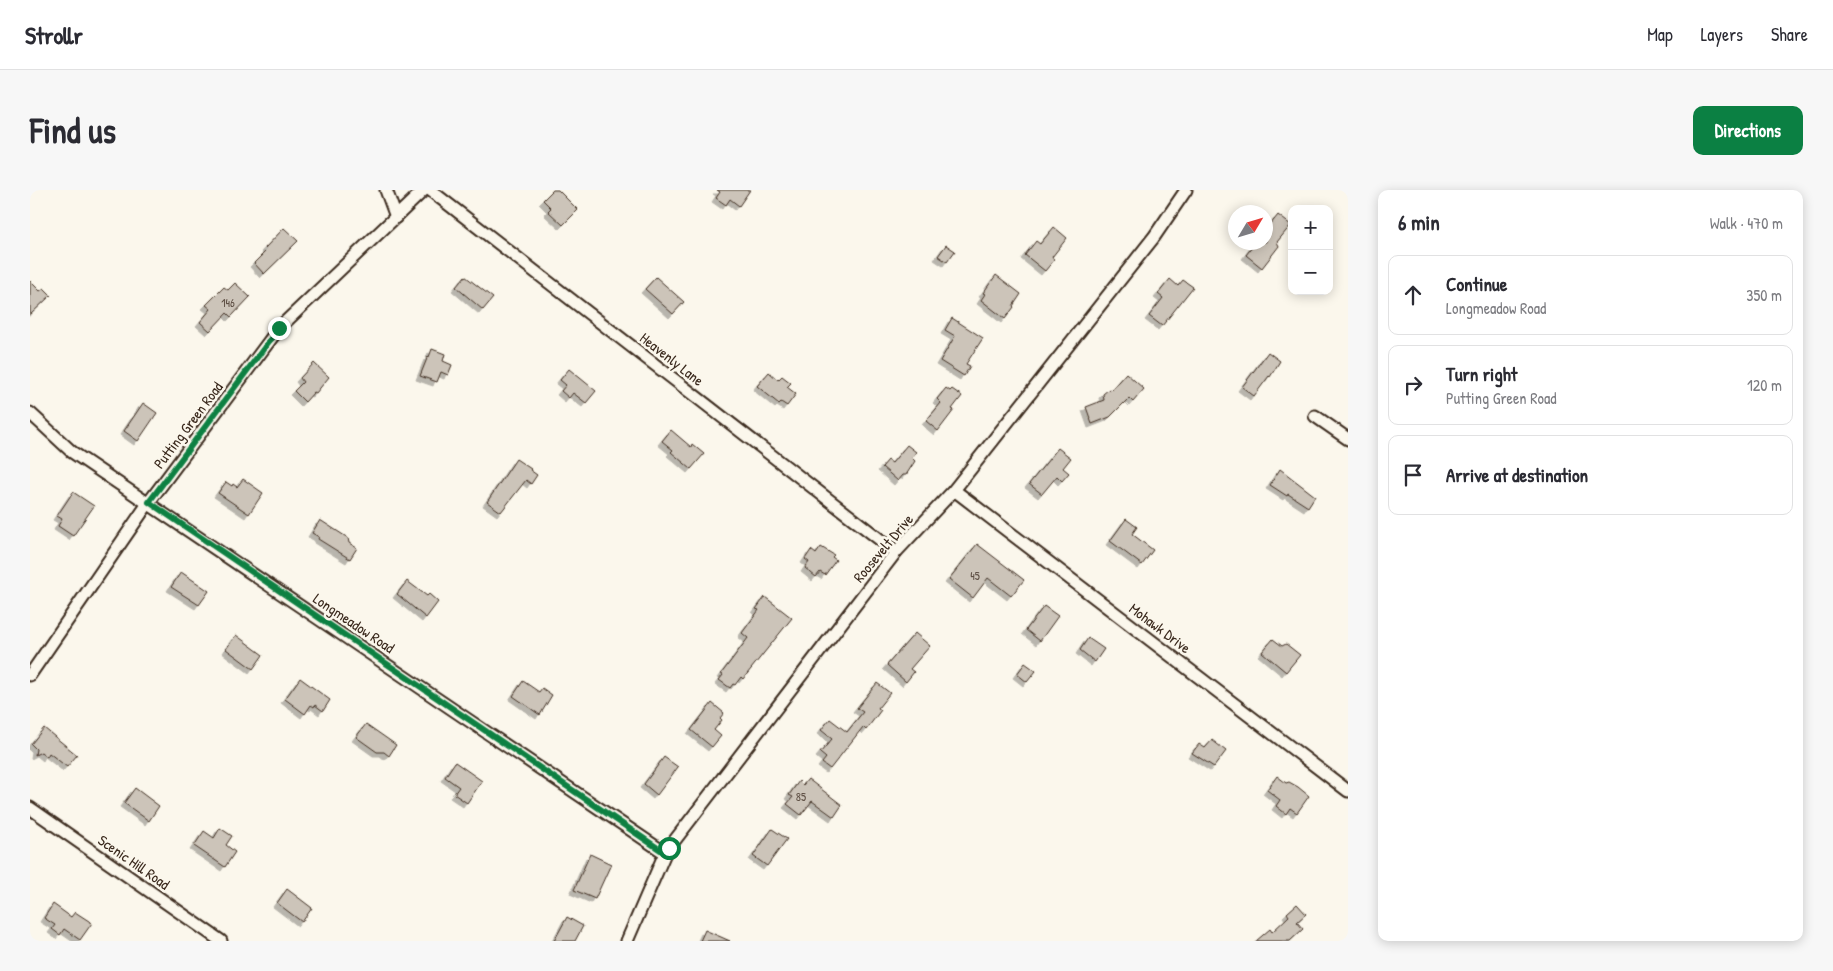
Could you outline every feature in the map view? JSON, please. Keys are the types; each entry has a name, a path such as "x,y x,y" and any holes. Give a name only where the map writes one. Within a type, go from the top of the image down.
{"street":[{"path":"386,190 396,217"},
{"name":"Putting Green Road","path":"30,674 149,502 279,328 424,190"},
{"name":"Heavenly Lane","path":"430,190 896,552"},
{"name":"Roosevelt Drive","path":"627,941 665,853 896,552 954,490 1154,236 1186,190"},
{"name":"Longmeadow Road","path":"30,413 72,452 149,502 665,853"},
{"path":"1314,416 1348,439"},
{"name":"Mohawk Drive","path":"954,490 1348,791"},
{"name":"Scenic Hill Road","path":"30,808 220,941"}],"building":[{"path":"553,190 558,190 578,210 563,225 548,211 551,208 543,200"},
{"path":"717,190 750,190 739,206 730,199 726,205 716,198 720,192"},
{"path":"1278,215 1288,223 1288,229 1277,242 1279,246 1262,268 1246,255 1250,250 1273,250 1273,221"},
{"path":"1054,227 1067,238 1052,257 1054,260 1045,271 1025,255 1036,241 1040,244"},
{"path":"284,228 298,241 264,274 254,263"},
{"path":"946,245 955,251 947,262 938,256"},
{"path":"996,275 1021,294 1005,319 981,300 985,294 983,293"},
{"path":"465,276 493,298 483,310 456,287"},
{"path":"656,277 684,302 673,314 645,289"},
{"path":"1170,279 1178,286 1183,280 1193,287 1162,326 1149,316 1163,298 1158,294"},
{"path":"30,281 40,291 44,288 51,295 30,315"},
{"path":"235,283 250,297 231,317 227,313 210,331 200,322 211,309 206,305 224,287 228,290"},
{"path":"952,318 983,338 966,364 970,366 964,376 940,361 955,336 945,330"},
{"path":"432,349 445,354 443,361 452,365 448,375 441,372 437,382 420,376"},
{"path":"1268,352 1280,361 1270,377 1254,396 1242,387"},
{"path":"314,363 329,377 316,393 314,392 305,402 294,391 303,382 300,378"},
{"path":"569,369 596,391 586,403 573,393 569,398 561,391 566,385 560,380"},
{"path":"769,372 778,380 782,376 791,383 787,387 796,394 787,406 781,402 779,404 757,386"},
{"path":"1126,373 1144,389 1133,402 1129,398 1110,417 1092,424 1086,407 1104,400 1103,394 1109,389 1111,390"},
{"path":"946,388 950,391 952,389 962,396 938,431 926,421 941,403 937,399"},
{"path":"143,403 157,413 138,441 124,431"},
{"path":"671,430 691,447 692,444 704,454 691,469 671,452 673,450 662,441"},
{"path":"907,445 916,452 912,458 915,461 906,475 903,475 898,481 882,467 888,460 892,463"},
{"path":"1058,448 1071,458 1063,468 1069,473 1062,481 1057,476 1042,494 1029,484"},
{"path":"516,459 537,475 531,484 526,480 501,512 487,502"},
{"path":"1280,469 1315,496 1308,507 1270,485"},
{"path":"243,479 263,493 249,514 218,493 226,482 237,487"},
{"path":"73,492 94,506 73,536 58,526 62,519 57,516"},
{"path":"1126,519 1137,527 1132,534 1153,550 1142,565 1110,541"},
{"path":"320,520 348,538 349,543 357,548 350,559 318,539 319,537 312,533"},
{"path":"977,544 1024,580 1011,596 988,578 973,598 949,579"},
{"path":"821,547 834,555 832,557 836,560 825,575 820,572 816,577 805,568 809,562 805,559 811,550 816,554"},
{"path":"181,572 209,591 199,605 171,587"},
{"path":"407,581 427,596 429,594 438,602 426,618 397,594"},
{"path":"765,597 792,618 743,679 741,677 730,688 719,680 723,675 721,674 748,638 742,633 759,610 756,609"},
{"path":"1044,606 1058,616 1040,641 1026,630"},
{"path":"915,633 930,646 910,669 914,672 906,682 887,665"},
{"path":"236,635 263,655 253,669 226,649"},
{"path":"1088,638 1104,649 1095,662 1080,650"},
{"path":"1273,639 1282,646 1286,644 1300,655 1286,672 1262,652"},
{"path":"1025,663 1036,671 1027,682 1017,674"},
{"path":"300,678 330,700 323,711 315,705 314,707 311,705 305,714 285,699"},
{"path":"523,681 539,692 542,688 552,695 540,715 513,696"},
{"path":"877,683 890,693 878,708 881,710 866,730 863,727 830,769 822,763 826,758 820,753 832,739 821,730 830,719 847,732 863,712 857,708"},
{"path":"712,703 724,713 720,718 722,720 714,730 721,736 712,747 691,730"},
{"path":"366,724 396,745 389,756 384,752 377,752 356,737"},
{"path":"44,728 77,755 67,767 49,753 47,757 41,752 35,755 36,749 31,744"},
{"path":"1212,740 1226,751 1214,767 1192,753 1199,744 1205,748"},
{"path":"664,757 678,767 657,795 644,784"},
{"path":"455,762 482,781 467,803 454,794 459,787 445,777"},
{"path":"1277,776 1286,783 1289,782 1298,787 1309,796 1297,813 1290,808 1286,814 1276,806 1280,800 1267,790"},
{"path":"808,779 842,805 834,817 812,801 801,815 787,804 793,797 789,795 799,781 803,785"},
{"path":"135,788 159,806 149,821 124,803"},
{"path":"220,828 232,836 226,845 235,852 225,867 194,846 204,831 214,838"},
{"path":"772,829 787,839 767,866 753,856"},
{"path":"590,854 611,864 595,899 574,890"},
{"path":"287,889 312,908 302,922 277,903"},
{"path":"53,904 71,917 75,912 92,923 80,940 64,929 60,935 52,929 55,925 44,918"},
{"path":"1297,904 1306,914 1297,922 1303,929 1290,941 1256,941 1270,929 1272,932 1289,916 1287,913"},
{"path":"567,917 583,926 575,941 554,941"},
{"path":"705,930 730,941 700,941"}],"route":[{"path":"279,328 149,502 665,853 669,848"}]}
